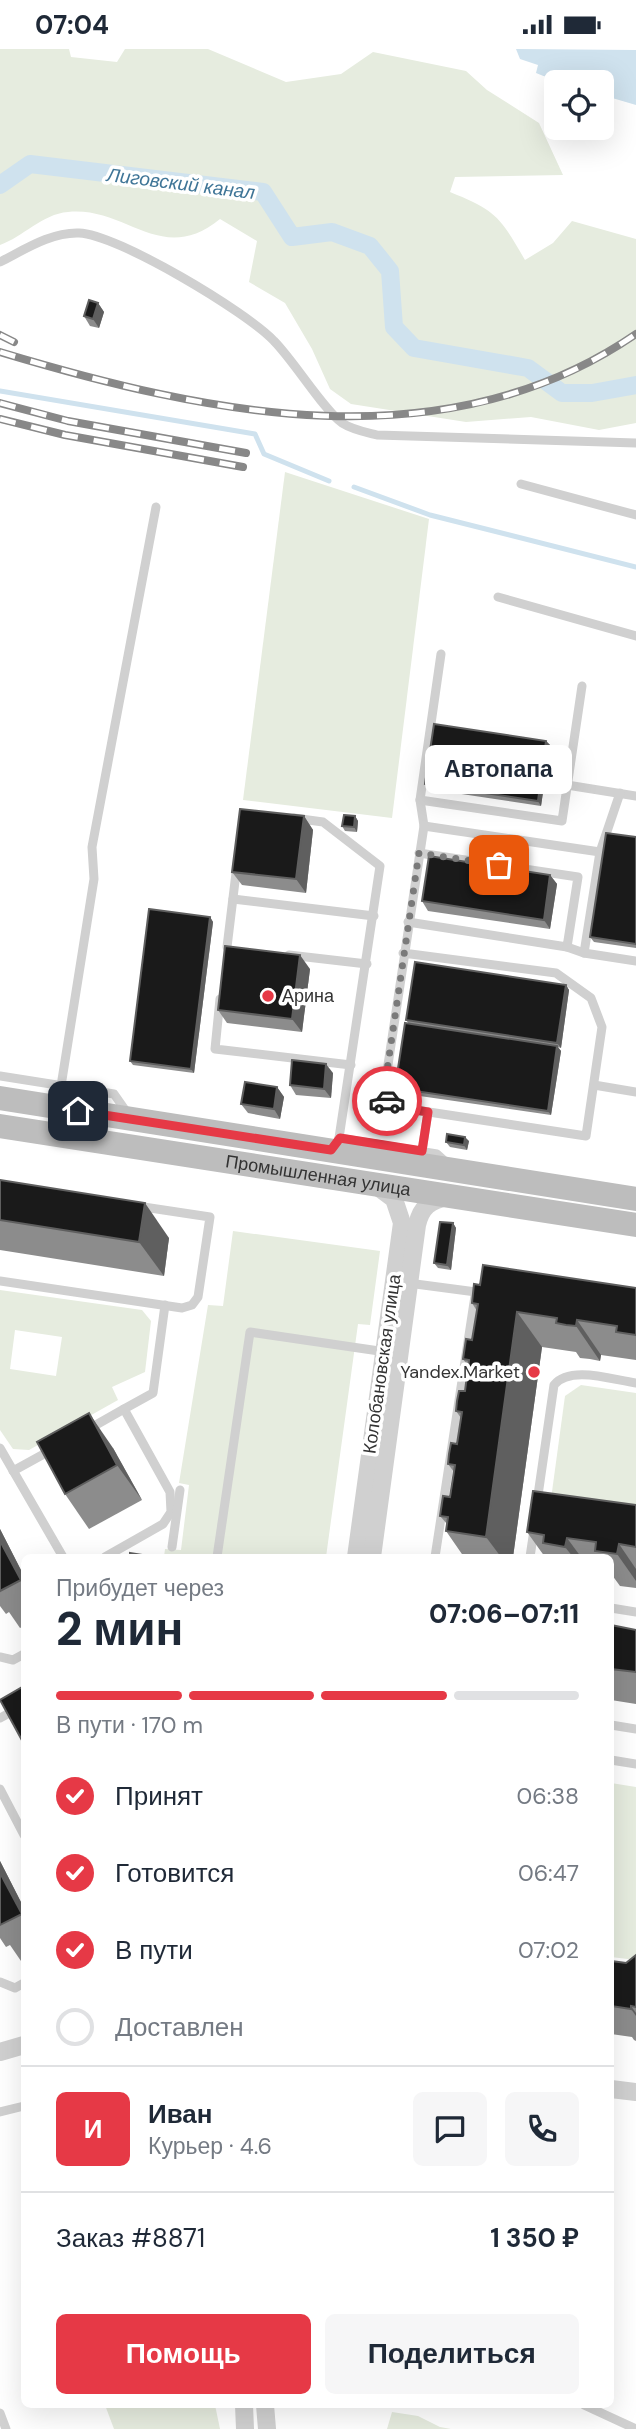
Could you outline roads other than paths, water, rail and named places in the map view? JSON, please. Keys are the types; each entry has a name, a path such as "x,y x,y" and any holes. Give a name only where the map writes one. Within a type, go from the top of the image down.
{"street":[{"name":"Промышленная улица","path":"0,1098 131,1119 335,1144 457,1171 636,1199"},
{"name":"Промышленная улица","path":"0,1126 636,1225"},
{"name":"Колобановская улица","path":"373,1183 389,1193 399,1210 402,1223 402,1282"},
{"name":"Колобановская улица","path":"357,1554 402,1282 420,1212 436,1199 455,1196"},
{"name":"Колобановская улица","path":"372,1554 392,1353"},
{"path":"0,2052 21,2046"},
{"path":"614,2089 636,2092"},
{"path":"244,2408 245,2429"},
{"path":"265,2408 267,2429"}],"lane":[{"path":"0,262 55,236 80,233 120,246 206,293 272,338 334,415 352,429 391,436 636,443"},
{"path":"522,484 636,515"},
{"path":"61,1086 94,879 92,847 156,507"},
{"path":"498,597 636,636"},
{"path":"403,953 556,973 591,998 602,1027 586,1136 396,1107 383,1098 403,953 424,826 420,800 441,654"},
{"path":"420,800 562,821 582,686"},
{"path":"567,785 636,796"},
{"path":"584,953 600,852 620,793"},
{"path":"283,817 323,822 380,866 351,1065 335,1144 437,1154 457,1171"},
{"path":"424,826 600,852"},
{"path":"225,960 239,850"},
{"path":"419,853 578,877 567,947"},
{"path":"233,899 374,916"},
{"path":"408,922 567,947 584,953 636,961"},
{"path":"227,947 239,949"},
{"path":"278,953 367,964"},
{"path":"222,985 215,1049 351,1065"},
{"path":"0,1076 114,1094 131,1119"},
{"path":"594,1085 636,1092"},
{"path":"422,1151 428,1112"},
{"path":"0,1281 182,1308 192,1305 198,1297 210,1217 130,1205"},
{"path":"402,1282 479,1290 435,1554"},
{"path":"81,1433 153,1393 165,1305"},
{"path":"217,1554 250,1332 392,1353"},
{"path":"537,1508 554,1385 569,1375 636,1383"},
{"path":"124,1409 170,1492 174,1513"},
{"path":"13,1471 60,1445"},
{"path":"0,1448 61,1554"},
{"path":"172,1547 174,1513 180,1490"},
{"path":"110,1554 163,1524 174,1513"},
{"path":"530,1554 535,1520"},
{"path":"614,1608 636,1612"},
{"path":"0,1657 13,1660 21,1656"},
{"path":"0,1719 21,1707"},
{"path":"614,1725 636,1729"},
{"path":"614,1760 636,1764"},
{"path":"0,1789 21,1829"},
{"path":"0,1982 15,1988 21,1985"},
{"path":"0,2112 21,2107"},
{"path":"590,2408 636,2429"},
{"path":"0,2413 6,2429"}],"water":[{"path":"516,49 636,50 636,105 614,99 614,70 544,70 544,76 536,73 538,65 520,59"}],"waterway":[{"name":"Лиговский канал","path":"0,185 30,164 263,192 292,237 332,232 370,246 390,271 394,327 414,348 528,368 562,393 592,393 636,385"},
{"path":"0,391 255,434 264,454 329,481"},
{"path":"354,487 430,515 636,567"}],"railway":[{"path":"0,352 160,394 242,408 324,416 405,414 485,401 562,375 636,334"},
{"path":"0,335 14,342"},
{"path":"0,403 68,421 246,453"},
{"path":"0,419 65,435 243,467"}],"place":[{"name":"Автопапа","path":"499,865"},
{"name":"Арина","path":"268,996"},
{"name":"Yandex.Market","path":"534,1372"}]}
